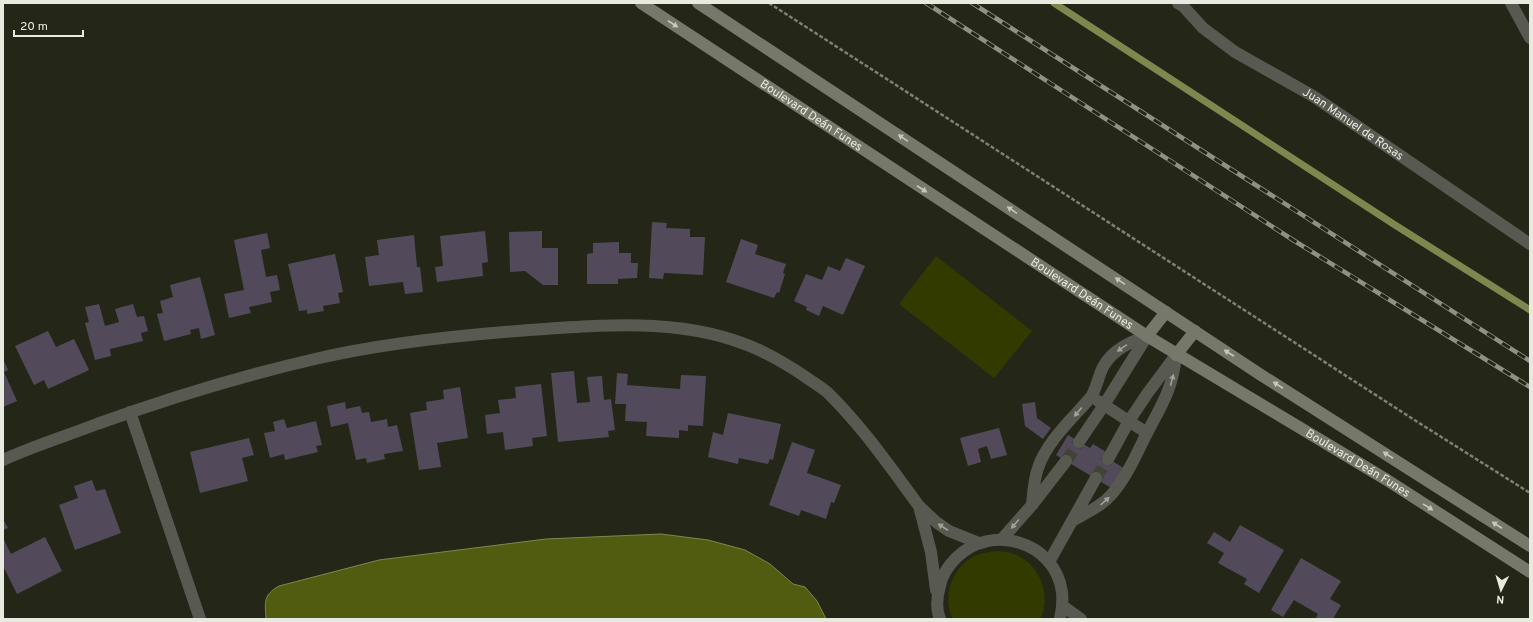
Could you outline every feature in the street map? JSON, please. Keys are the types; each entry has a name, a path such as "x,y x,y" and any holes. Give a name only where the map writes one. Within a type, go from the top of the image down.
{"main road":[{"name":"Boulevard Deán Funes","path":"641,3 1176,355 1387,480 1530,572"},
{"name":"Boulevard Deán Funes","path":"698,3 1261,375 1530,546"},
{"path":"1147,336 1166,312"},
{"path":"1176,355 1194,331"}],"street":[{"path":"1511,3 1530,38"},
{"name":"Juan Manuel de Rosas","path":"1183,4 1203,28 1235,52 1313,96 1530,244"},
{"path":"3,460 130,412 232,379 317,358 383,346 497,332 573,327 638,326 682,328 725,337 758,350 786,364 825,390 860,428 919,506 936,522 949,531 979,543"},
{"path":"1032,505 1037,470 1042,457 1096,389 1103,367 1122,347 1147,336"},
{"path":"1079,442 1147,336"},
{"path":"1108,459 1129,421 1176,355"},
{"path":"1072,521 1101,504 1112,494 1126,476 1169,392 1175,368 1176,355"},
{"path":"1091,396 1147,434"},
{"path":"130,412 200,619"},
{"path":"1002,539 1032,505 1066,461"},
{"path":"1049,562 1096,478"},
{"path":"919,506 930,552 940,619"},
{"path":"937,596 941,578 950,563 963,551 979,543 1002,539 1020,542 1036,550 1049,562 1057,576 1062,591 1060,619"},
{"path":"1062,606 1081,619"}],"path":[{"path":"769,3 1416,422 1530,493"}],"shaded area":[{"path":"936,256 1032,331 994,378 899,304"},
{"path":"661,534 708,540 745,550 770,564 793,584 805,587 817,601 826,619 266,619 266,600 270,593 279,586 379,560 546,539"},
{"path":"999,551 1012,553 1021,557 1034,568 1042,583 1045,599 1044,610 1040,619 953,619 948,603 948,595 957,572 968,560 979,554"}],"building":[{"path":"652,222 667,223 666,228 690,229 690,237 705,237 703,275 664,273 663,279 649,278"},
{"path":"485,231 488,262 482,263 483,276 437,282 435,267 443,266 440,236"},
{"path":"542,231 542,248 558,248 558,285 543,285 525,271 510,272 509,232"},
{"path":"267,233 270,248 261,250 266,277 277,275 280,290 270,292 272,302 249,307 251,313 229,318 224,294 244,290 234,240"},
{"path":"414,235 417,267 420,267 423,292 405,294 403,282 369,286 365,257 379,255 377,240"},
{"path":"741,239 758,245 755,254 786,264 783,273 785,274 779,293 777,292 774,298 726,282"},
{"path":"619,242 619,253 631,253 631,263 638,263 637,278 618,279 618,284 587,284 587,254 593,253 593,243"},
{"path":"335,254 343,292 338,293 340,303 323,306 324,311 307,314 307,310 299,311 288,264"},
{"path":"846,258 865,266 843,315 823,306 819,316 806,310 807,307 794,301 806,274 822,280 828,266 840,271"},
{"path":"200,277 215,335 201,339 199,328 190,330 191,334 164,341 157,314 163,313 160,301 173,297 170,285"},
{"path":"99,304 105,326 119,322 115,309 133,304 137,317 144,316 148,331 141,333 143,341 110,349 111,356 95,360 85,323 89,322 85,307"},
{"path":"48,331 56,347 74,339 89,370 48,389 44,380 34,385 15,346"},
{"path":"3,359 8,370 4,372 17,401 3,407"},
{"path":"574,371 577,403 590,402 587,377 602,376 604,400 611,399 615,430 608,431 609,437 558,442 551,373"},
{"path":"617,373 628,374 627,385 680,389 681,375 706,376 703,426 688,425 688,431 679,430 679,438 646,436 647,422 625,421 626,404 615,404"},
{"path":"541,384 547,436 532,438 533,446 505,450 503,432 487,434 485,415 500,413 498,400 516,398 515,387"},
{"path":"460,387 468,438 437,443 441,467 419,470 410,413 427,410 426,402 444,399 443,390"},
{"path":"345,402 346,409 360,406 362,413 369,412 371,422 387,419 388,427 397,425 403,451 384,454 385,459 367,463 366,458 356,460 348,423 331,427 327,406"},
{"path":"1035,402 1037,418 1051,428 1043,439 1025,426 1022,404"},
{"path":"728,413 781,424 773,460 770,459 768,464 739,458 738,464 708,457 713,432 723,435"},
{"path":"284,419 287,428 316,421 322,445 316,446 318,452 285,460 284,454 270,458 264,433 275,431 273,422"},
{"path":"999,428 1007,455 991,459 987,446 978,449 981,462 968,466 960,438"},
{"path":"1068,435 1090,448 1093,444 1108,453 1106,457 1125,469 1113,489 1056,455"},
{"path":"249,438 254,455 242,458 248,481 200,493 190,452"},
{"path":"792,442 815,450 807,473 841,485 834,503 831,502 826,519 801,510 799,516 769,505"},
{"path":"92,480 96,491 105,489 121,533 75,550 59,505 78,498 74,486"},
{"path":"3,519 8,528 3,530"},
{"path":"1240,525 1284,550 1259,593 1244,584 1247,579 1218,563 1224,553 1207,543 1214,532 1230,542"},
{"path":"45,537 62,571 17,594 3,566 3,540 11,554"},
{"path":"1301,558 1341,581 1330,599 1341,605 1333,619 1315,619 1318,614 1294,600 1283,617 1271,610"}],"waterway":[{"path":"1054,3 1395,225 1530,310"}],"tunnel":[{"path":"1066,461 1079,442"},
{"path":"1096,478 1108,459"}],"railway":[{"path":"926,3 1293,240 1530,387"},
{"path":"972,3 1530,361"}]}
